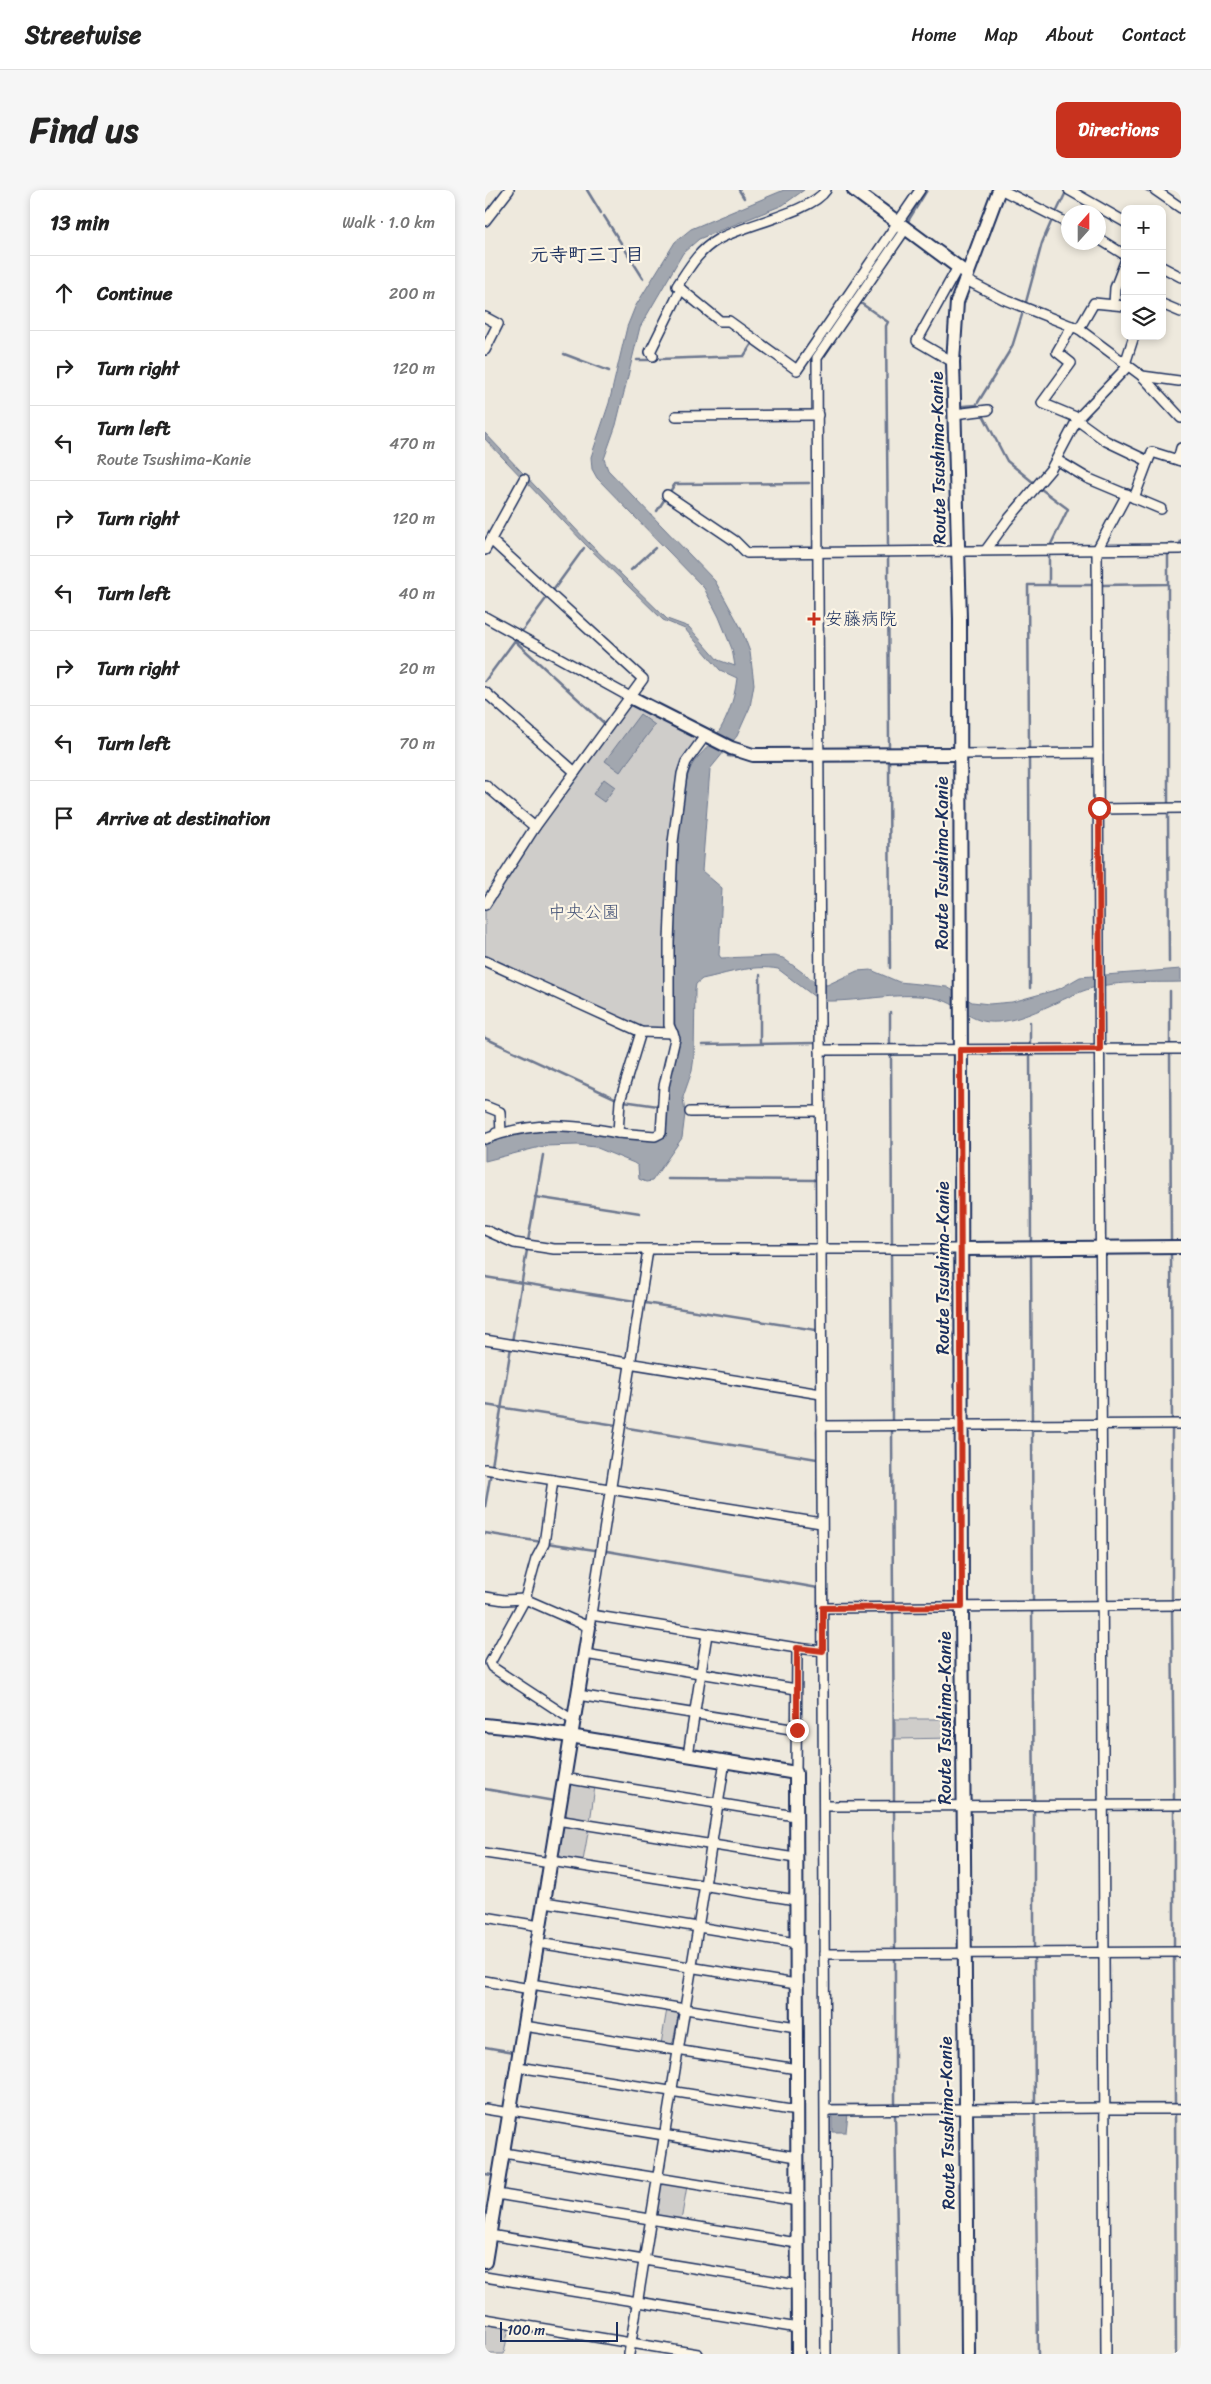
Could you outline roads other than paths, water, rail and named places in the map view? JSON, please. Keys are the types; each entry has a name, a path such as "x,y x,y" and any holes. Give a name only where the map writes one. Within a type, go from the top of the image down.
{"street":[{"path":"485,221 509,190"},
{"path":"826,190 807,204 718,239 699,252 677,286 720,321 729,321 797,370 902,225"},
{"path":"854,190 963,273 1003,299 1076,328 1142,376 1181,418"},
{"path":"826,2354 824,1806 821,1651 823,1608 819,1522 822,1426 819,1394 821,1249 820,982 816,754 819,552 817,358 902,225 920,190"},
{"path":"1001,190 1061,220"},
{"name":"Route Tsushima-Kanie","path":"968,2354 963,1953 958,551 953,362 956,308 963,273 1001,190"},
{"path":"1069,190 1121,220"},
{"path":"1155,190 1181,208"},
{"path":"1106,243 1121,253"},
{"path":"1166,269 1181,277"},
{"path":"1114,304 1115,288 1121,272"},
{"path":"953,362 917,341 963,273"},
{"path":"653,356 650,352 681,289"},
{"path":"1121,305 1094,303 1057,352 1071,363 1042,403 1078,419 1106,441 1148,461"},
{"path":"1166,305 1181,310"},
{"path":"485,317 498,324 485,350"},
{"path":"986,550 1057,460 1078,419 1127,365 1133,340"},
{"path":"1142,376 1180,379"},
{"path":"954,414 988,410"},
{"path":"676,416 818,415"},
{"path":"1106,2354 1097,550 1130,496 1152,452 1180,460 1181,448"},
{"path":"1057,460 1087,478 1161,508"},
{"path":"485,550 524,479"},
{"path":"667,495 735,541 747,553 1181,549"},
{"path":"485,905 535,827 643,679 491,540"},
{"path":"485,617 630,697 731,748 753,754 1098,753"},
{"path":"485,692 575,772"},
{"path":"485,1133 501,1133 566,1124 618,1133 655,1136 661,1133 663,1086 675,1039 669,1025 669,942 673,842 682,774 686,762 709,737"},
{"path":"485,786 535,827"},
{"path":"1099,808 1181,808"},
{"path":"485,961 641,1032 673,1033"},
{"path":"618,1133 620,1101 641,1032"},
{"path":"820,1050 1181,1049"},
{"path":"485,1106 500,1112 501,1133"},
{"path":"690,1112 819,1111"},
{"path":"485,1139 501,1133"},
{"path":"485,1230 535,1248 648,1250 1181,1247"},
{"path":"485,2262 585,1654 648,1250"},
{"path":"485,1340 819,1394"},
{"path":"822,1426 1181,1424"},
{"path":"485,1469 819,1522"},
{"path":"553,1480 544,1544 536,1559 525,1599 490,1663 492,1667 574,1721"},
{"path":"485,1597 504,1600 525,1599 590,1621 707,1634 821,1651"},
{"path":"823,1608 1181,1605"},
{"path":"688,1755 707,1634"},
{"path":"797,1648 795,1858 798,2354"},
{"path":"585,1654 796,1690"},
{"path":"578,1695 797,1730"},
{"path":"485,1725 571,1736 796,1773"},
{"path":"629,2354 725,1761"},
{"path":"564,1778 795,1816"},
{"path":"824,1806 1181,1804"},
{"path":"557,1820 712,1843 795,1858"},
{"path":"485,1853 796,1900"},
{"path":"545,1902 796,1943"},
{"path":"485,1917 541,1926"},
{"path":"538,1943 796,1984"},
{"path":"824,1954 1181,1952"},
{"path":"485,1981 531,1986 797,2027"},
{"path":"524,2026 797,2070"},
{"path":"518,2067 797,2111"},
{"path":"826,2110 1105,2106 1181,2109"},
{"path":"485,2109 665,2134 797,2157"},
{"path":"504,2153 797,2201"},
{"path":"497,2194 797,2243"},
{"path":"488,2237 797,2285"},
{"path":"485,2277 798,2328"},
{"path":"485,2319 698,2354"}],"waterway":[{"path":"587,190 601,213"},
{"path":"739,190 744,198"},
{"path":"908,221 927,190"},
{"path":"1146,190 1152,193"},
{"path":"1056,213 1066,192"},
{"path":"604,216 643,278"},
{"path":"1026,302 1042,243 1052,220"},
{"path":"813,357 893,238"},
{"path":"862,304 888,322 886,326 888,546"},
{"path":"977,404 1012,347 1022,315"},
{"path":"660,359 744,356 753,342"},
{"path":"564,354 609,371"},
{"path":"637,360 652,360"},
{"path":"963,406 977,405"},
{"path":"982,413 1007,461 1034,483"},
{"path":"669,493 675,484 809,483"},
{"path":"1041,489 1068,509 1051,544"},
{"path":"657,511 666,497"},
{"path":"1167,544 1180,544 1181,541"},
{"path":"552,592 584,548"},
{"path":"631,570 655,548"},
{"path":"1102,585 1168,584 1168,554"},
{"path":"888,555 889,747"},
{"path":"1049,556 1049,585"},
{"path":"1168,584 1168,804"},
{"path":"1029,748 1028,585 1092,585"},
{"path":"522,631 548,596"},
{"path":"485,681 516,639"},
{"path":"515,641 604,723"},
{"path":"728,756 739,757"},
{"path":"1029,759 1030,988"},
{"path":"889,761 890,968"},
{"path":"1168,812 1169,962"},
{"path":"527,815 533,819"},
{"path":"760,975 760,1043"},
{"path":"1170,991 1170,1046"},
{"path":"890,1012 890,1047"},
{"path":"816,1014 816,1108"},
{"path":"1030,1022 1030,1046"},
{"path":"485,1038 617,1099"},
{"path":"702,1045 815,1043"},
{"path":"1170,1052 1171,1240"},
{"path":"891,1053 892,1245"},
{"path":"1030,1053 1031,1241"},
{"path":"623,1101 658,1106"},
{"path":"816,1114 816,1180"},
{"path":"528,1241 543,1155"},
{"path":"668,1179 816,1180"},
{"path":"535,1197 640,1213"},
{"path":"512,1342 527,1250"},
{"path":"891,1253 892,1421"},
{"path":"1171,1254 1172,1420"},
{"path":"1031,1255 1032,1422"},
{"path":"817,1268 817,1375"},
{"path":"485,1277 635,1301"},
{"path":"645,1303 816,1330"},
{"path":"492,1466 511,1347"},
{"path":"485,1405 616,1425"},
{"path":"628,1428 817,1459"},
{"path":"1172,1428 1172,1599"},
{"path":"1032,1429 1033,1601"},
{"path":"817,1430 818,1510"},
{"path":"892,1430 893,1604"},
{"path":"485,1507 491,1472"},
{"path":"818,1525 818,1607"},
{"path":"485,1533 542,1542"},
{"path":"547,1543 595,1550"},
{"path":"607,1551 818,1588"},
{"path":"1172,1609 1174,1800"},
{"path":"1032,1610 1034,1801"},
{"path":"893,1611 894,1803"},
{"path":"485,1789 554,1801"},
{"path":"894,1809 895,1949"},
{"path":"1034,1809 1034,1948"},
{"path":"1174,1809 1174,1947"},
{"path":"1034,1957 1035,2106"},
{"path":"1174,1957 1175,2105"},
{"path":"895,1958 895,2106"},
{"path":"485,2047 514,2052"},
{"path":"1108,2104 1181,2104"},
{"path":"832,2105 934,2105"},
{"path":"1035,2112 1038,2354"},
{"path":"1175,2112 1176,2354"},
{"path":"895,2113 899,2354"},
{"path":"485,2174 492,2175"}],"place":[{"name":"安藤病院","path":"814,619"}],"district":[{"name":"元寺町三丁目","path":"587,254"}],"park label":[{"name":"中央公園","path":"584,912"}]}
